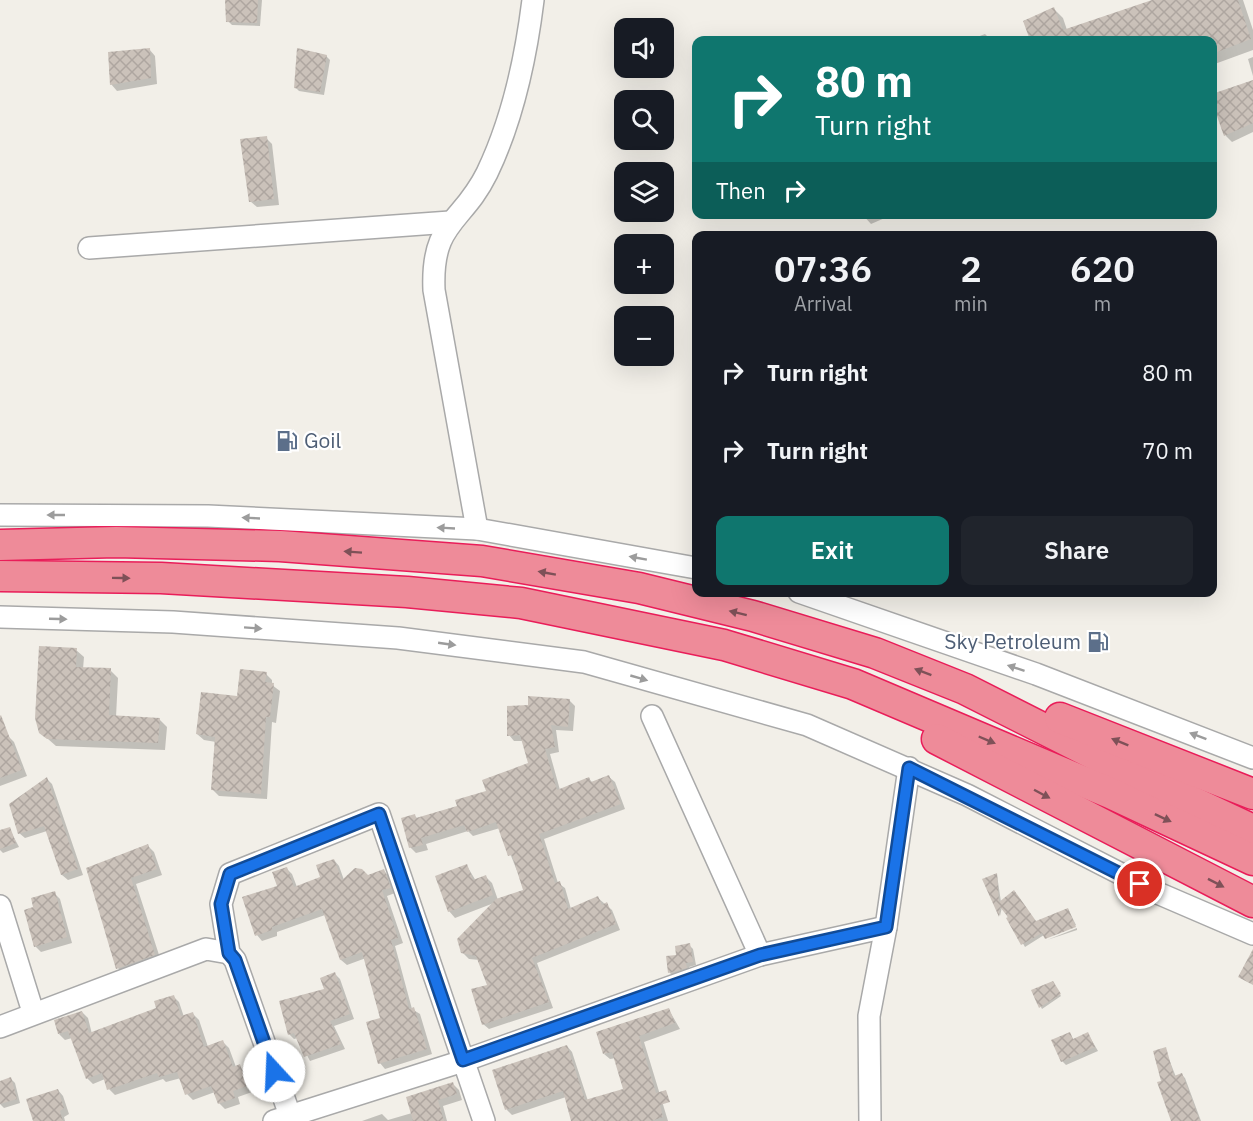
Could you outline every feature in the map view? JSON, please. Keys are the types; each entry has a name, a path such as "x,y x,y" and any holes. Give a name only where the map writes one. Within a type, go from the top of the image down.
{"highway":[{"path":"0,545 116,542 280,546 482,561 639,588 753,616 874,653 965,689 1016,700 1253,794"},
{"path":"0,576 161,578 419,593 521,603 724,645 853,684 1253,830"},
{"path":"724,645 748,660 771,670 932,735 1253,902"},
{"path":"965,689 1253,860"}],"street":[{"path":"477,529 434,290 433,266 440,240 450,222 477,191 488,171 510,109 530,27 533,0"},
{"path":"89,248 450,222"},
{"path":"0,515 208,516 477,529 692,567"},
{"path":"813,597 1036,674 1253,758"},
{"path":"0,617 173,622 398,638 584,662 807,725 967,795 1160,894 1253,934"},
{"path":"652,716 760,955"},
{"path":"870,1121 869,1016 886,927 909,768"},
{"path":"484,1121 463,1060 379,814 230,874 221,904 229,953 235,960 285,1119 463,1060 760,955 886,927"},
{"path":"0,906 33,1012"},
{"path":"0,1027 33,1012 206,949 229,953"}],"building":[{"path":"225,0 258,0 257,23 226,22"},
{"path":"1152,0 1238,0 1251,39 1217,52 1217,36 1029,36 1023,21 1054,7 1063,30"},
{"path":"150,48 151,78 110,85 108,52"},
{"path":"297,48 327,55 320,92 294,88"},
{"path":"1253,80 1253,123 1224,136 1217,116 1217,92"},
{"path":"267,136 274,199 249,202 240,139"},
{"path":"39,646 77,648 76,667 111,668 109,715 160,718 158,743 47,739 39,733 35,718"},
{"path":"240,669 267,672 265,682 274,683 270,717 266,717 261,794 211,790 215,737 196,734 201,692 237,696"},
{"path":"528,696 570,699 568,727 551,725 555,747 545,749 557,790 589,777 591,782 609,775 621,804 539,834 555,883 560,881 568,909 598,896 602,905 607,902 616,924 532,958 549,1002 482,1025 471,989 487,985 476,956 461,953 457,939 496,899 523,890 512,855 508,856 496,822 467,832 464,825 421,838 423,845 409,848 401,818 415,814 416,818 457,806 455,800 486,791 482,780 528,763 520,735 507,736 507,706 528,705"},
{"path":"0,716 22,770 0,778"},
{"path":"47,777 78,869 61,875 44,826 18,834 9,804"},
{"path":"10,827 16,843 0,849 0,830"},
{"path":"148,844 157,869 131,878 155,955 116,969 86,868"},
{"path":"334,859 342,880 355,868 362,869 368,875 384,869 391,888 382,890 398,938 391,940 409,1009 414,1007 427,1049 378,1064 366,1022 380,1018 362,952 340,960 322,909 272,927 272,930 255,936 242,897 277,886 272,872 287,867 294,887 320,877 316,865"},
{"path":"467,864 473,880 486,875 493,895 448,912 435,876"},
{"path":"997,873 999,902 1014,890 1036,921 1068,908 1076,927 1045,939 1042,933 1021,945 1006,918 1008,917 1000,907 999,917 982,879"},
{"path":"55,891 67,937 34,947 24,910 33,907 31,898"},
{"path":"690,943 693,962 686,963 687,968 668,973 666,956 676,955 675,946"},
{"path":"1253,949 1253,985 1238,977"},
{"path":"335,972 350,1014 330,1021 341,1044 304,1057 294,1033 288,1035 279,1001 324,989 320,978"},
{"path":"1053,981 1061,994 1039,1008 1031,990"},
{"path":"174,995 181,1016 193,1012 204,1047 223,1040 233,1067 240,1064 247,1086 233,1091 235,1098 218,1104 211,1086 185,1095 177,1072 159,1077 157,1073 107,1090 102,1073 86,1079 68,1031 58,1034 54,1020 82,1011 89,1033 156,1008 154,1001"},
{"path":"669,1008 675,1023 639,1036 656,1093 666,1090 670,1102 660,1105 663,1117 651,1121 571,1121 563,1091 505,1110 492,1070 567,1045 585,1100 623,1089 612,1052 603,1054 596,1032"},
{"path":"1070,1032 1073,1039 1088,1032 1095,1047 1061,1062 1051,1040"},
{"path":"1166,1047 1174,1076 1182,1073 1200,1121 1171,1121 1157,1082 1161,1081 1153,1051"},
{"path":"11,1077 17,1099 0,1104 0,1081"},
{"path":"453,1082 457,1094 438,1100 444,1121 413,1121 406,1097"},
{"path":"58,1089 64,1108 60,1111 63,1121 33,1121 26,1099"}],"place":[{"name":"Goil","path":"287,441"},
{"name":"Sky Petroleum","path":"1098,642"}],"route":[{"path":"274,1071 235,960 229,953 221,904 230,874 379,814 463,1060 760,955 886,927 909,768 967,795 1140,884"}]}
